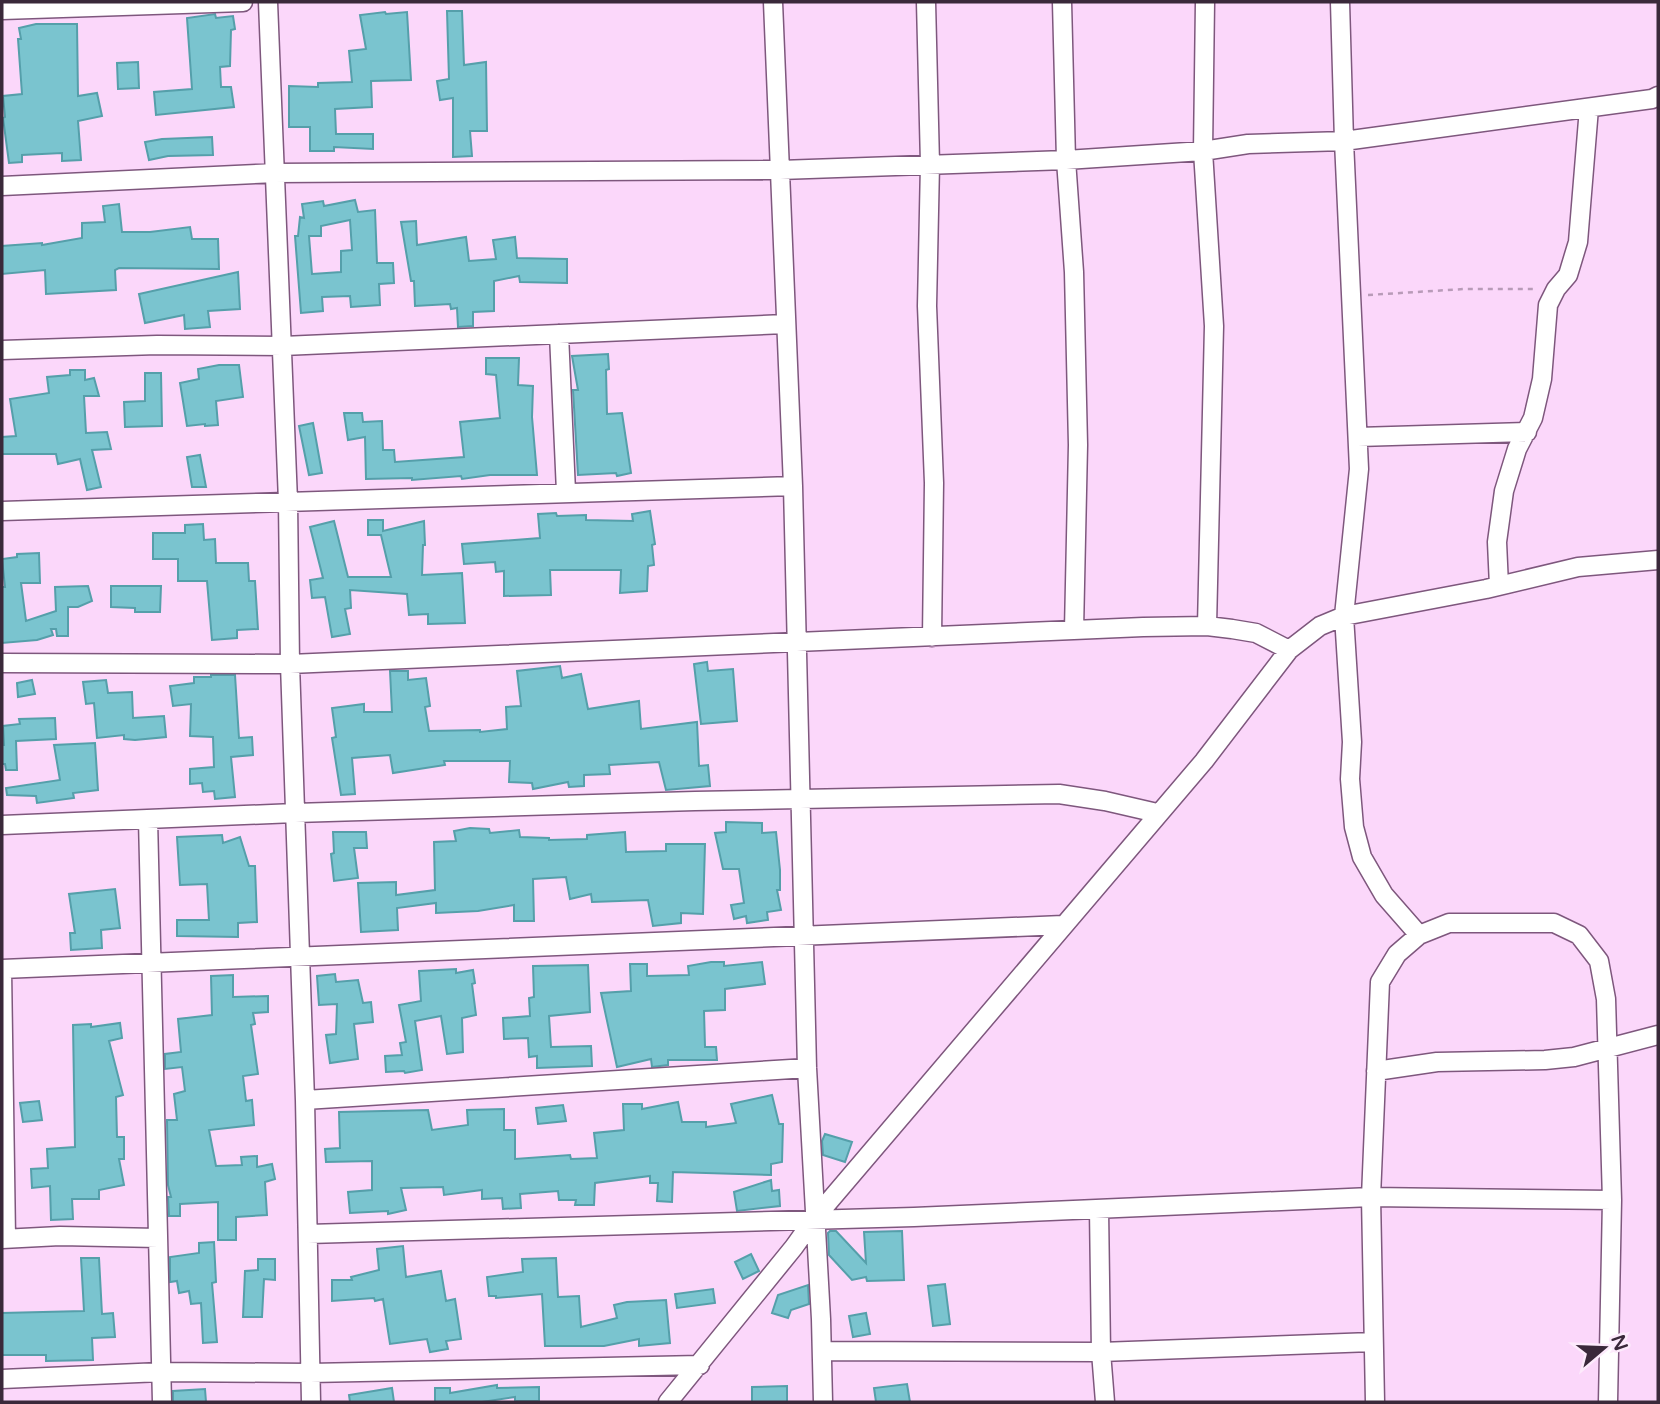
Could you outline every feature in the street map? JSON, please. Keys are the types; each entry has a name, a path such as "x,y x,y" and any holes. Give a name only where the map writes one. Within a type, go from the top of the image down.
{"street":[{"path":"2,10 243,2"},
{"path":"268,2 288,500 290,664 305,1100 311,1402"},
{"path":"773,2 793,486 807,1069 822,1351 822,1402"},
{"path":"926,2 930,164 927,306 934,483 932,637"},
{"path":"1062,2 1078,432 1074,630"},
{"path":"1205,2 1203,151 1213,326 1207,626"},
{"path":"1340,2 1359,469 1344,616 1352,730 1350,779 1362,857 1384,895 1419,935"},
{"path":"2,186 275,173 780,170 1066,160 1203,151 1248,144 1344,141 1652,99 1658,96"},
{"path":"1499,586 1497,542 1504,491 1517,449 1533,418 1542,379 1548,305 1556,289 1568,275 1578,242 1589,108"},
{"path":"2,350 157,345 283,346 785,324"},
{"path":"559,334 566,492"},
{"path":"1358,437 1527,432"},
{"path":"2,511 793,486"},
{"path":"668,1402 814,1219 1204,761 1289,650 1320,626 1344,616 1499,586 1578,567 1658,560"},
{"path":"2,663 290,664 1207,626 1256,633 1289,650"},
{"path":"2,825 800,798 1059,794 1157,813"},
{"path":"148,819 162,1402"},
{"path":"1375,1402 1371,1197 1380,982 1397,954 1419,935 1449,923 1554,923 1579,935 1599,961 1606,999 1612,1200 1608,1402"},
{"path":"158,1238 4,1238 2,970 1063,925"},
{"path":"1376,1070 1437,1062 1574,1057 1658,1035"},
{"path":"305,1100 807,1069"},
{"path":"307,1234 814,1219 1371,1197 1612,1200"},
{"path":"1099,1209 1101,1352 1105,1402"},
{"path":"822,1351 1101,1352 1372,1342"},
{"path":"2,1379 161,1372 310,1373 700,1364"}],"path":[{"path":"1351,296 1464,289 1556,289"}],"building":[{"path":"447,11 462,11 464,65 486,62 487,131 470,131 472,156 453,157 453,98 440,100 437,81 449,79"},
{"path":"407,12 411,80 371,81 372,107 335,109 336,134 373,134 373,149 334,147 334,151 310,151 310,127 289,127 289,86 318,87 318,83 352,82 349,51 366,49 360,15"},
{"path":"215,14 216,18 233,16 235,29 231,30 230,66 220,67 221,87 231,87 234,107 156,115 154,92 192,89 187,18"},
{"path":"36,24 77,24 78,96 97,93 102,116 78,121 81,160 62,161 62,153 22,155 22,162 9,163 3,96 22,94 19,28"},
{"path":"138,62 139,88 118,89 117,63"},
{"path":"212,137 213,155 168,156 149,160 145,142 162,139"},
{"path":"355,200 358,212 375,210 377,263 393,263 394,283 379,284 380,305 351,307 350,296 322,297 323,311 301,313 295,236 298,236 300,217 304,218 302,204 323,201 324,206","holes":["350,220 352,250 341,251 341,272 312,274 309,236 321,236 321,226"]},
{"path":"119,204 122,232 190,227 192,239 218,239 219,269 119,268 115,270 116,290 46,294 45,270 2,274 2,246 42,245 82,238 82,223 105,222 103,206"},
{"path":"416,221 417,245 466,237 469,261 496,259 493,240 515,237 517,258 567,259 567,283 520,282 519,276 494,281 494,311 473,312 473,326 458,327 457,308 451,309 450,304 415,306 414,281 411,281 401,222"},
{"path":"238,272 240,309 208,311 210,327 185,329 184,315 145,323 139,294"},
{"path":"608,354 607,414 622,413 631,473 617,476 616,473 578,475 573,390 578,390 572,356"},
{"path":"486,358 519,358 518,385 533,386 532,417 537,475 490,475 462,479 461,476 412,480 366,479 365,437 348,440 344,413 362,413 363,422 382,421 383,450 394,450 395,462 464,457 460,422 500,418 496,375 486,374"},
{"path":"239,365 243,397 216,401 218,425 187,426 180,383 199,379 198,369"},
{"path":"70,370 85,370 85,380 94,378 99,396 84,396 86,433 107,432 111,449 92,450 101,487 87,490 80,459 58,464 56,454 2,454 2,437 16,436 10,399 49,393 47,377 70,375"},
{"path":"145,373 161,373 162,426 125,427 124,402 145,401"},
{"path":"313,423 322,473 309,475 299,426"},
{"path":"200,455 206,487 192,487 187,457"},
{"path":"650,511 655,544 652,545 654,565 648,566 647,591 620,593 621,570 550,570 551,595 504,596 504,571 496,572 495,562 464,564 462,544 540,538 538,514 586,515 586,520 633,521 632,514"},
{"path":"368,520 383,520 383,531 424,521 422,575 462,573 465,623 428,624 428,614 409,615 407,594 350,590 351,608 345,609 350,634 332,637 325,597 312,598 310,580 323,578 310,527 334,521 348,577 391,577 381,535 368,535"},
{"path":"203,524 204,540 215,539 216,563 248,563 249,581 255,581 258,629 237,630 237,638 212,640 207,581 178,581 178,559 153,559 153,533 185,533 185,525"},
{"path":"39,553 40,583 21,583 26,621 56,611 55,587 88,586 92,601 78,607 68,607 68,636 57,636 56,629 51,629 53,635 37,640 2,643 2,587 5,587 2,559 17,557 17,554"},
{"path":"111,586 161,586 160,612 135,612 135,608 111,607"},
{"path":"707,662 708,671 733,669 737,721 701,724 694,664"},
{"path":"560,666 562,678 581,674 588,709 639,701 641,729 697,722 699,766 708,765 710,786 666,790 659,762 609,765 610,774 584,775 584,786 569,787 568,782 533,789 532,783 509,782 510,761 444,761 445,765 393,773 390,755 352,758 355,794 341,795 332,738 336,737 332,708 364,704 364,712 392,712 390,671 408,671 408,680 426,678 430,706 425,707 429,731 480,732 507,729 506,707 521,706 517,671"},
{"path":"235,675 239,738 252,737 253,755 231,757 235,797 215,799 214,791 203,792 202,783 190,784 190,769 214,767 213,737 190,736 191,704 173,706 170,686 194,683 194,677"},
{"path":"32,680 35,694 18,697 17,683"},
{"path":"106,680 108,693 132,692 133,718 164,716 166,737 135,740 124,739 124,735 97,738 94,703 86,704 83,682"},
{"path":"55,718 56,739 16,741 17,770 6,770 5,764 2,764 3,726 20,724 19,719"},
{"path":"95,743 98,790 73,793 74,798 37,803 36,796 7,795 6,788 60,780 54,745"},
{"path":"726,822 762,823 762,833 776,832 780,870 780,890 777,890 781,910 767,912 768,920 747,923 746,916 734,919 731,905 744,903 739,869 723,869 715,833 726,832"},
{"path":"489,829 490,833 519,830 520,837 549,840 587,839 587,835 625,832 626,852 666,851 666,844 705,844 703,914 681,913 681,923 653,926 648,900 592,902 591,894 570,899 566,877 533,879 534,921 514,921 514,905 478,911 436,913 436,903 397,908 398,930 361,932 358,883 396,882 396,895 435,890 434,842 456,841 454,831"},
{"path":"333,832 366,832 367,848 354,848 358,878 334,881 331,854 334,853"},
{"path":"222,835 223,843 240,837 249,866 255,866 257,922 238,923 238,937 177,936 177,920 209,920 207,884 180,885 177,837"},
{"path":"115,889 120,928 101,930 102,948 71,950 70,933 75,933 69,894"},
{"path":"724,962 724,966 762,962 765,984 725,989 725,1010 704,1011 705,1047 716,1047 717,1060 668,1060 668,1065 652,1067 651,1059 617,1067 601,993 631,991 630,964 647,964 647,976 689,975 688,966"},
{"path":"588,965 590,1012 549,1016 551,1047 591,1046 592,1066 537,1068 537,1056 529,1057 528,1038 504,1039 503,1018 530,1016 529,998 534,997 533,966"},
{"path":"456,969 456,973 473,970 475,983 472,984 476,1015 462,1018 463,1052 447,1054 441,1016 415,1021 422,1070 386,1072 385,1056 402,1055 400,1043 406,1042 399,1005 421,1001 419,971"},
{"path":"335,974 336,982 358,980 363,1003 371,1002 373,1022 354,1024 358,1059 330,1063 326,1035 336,1034 337,1004 319,1005 317,976"},
{"path":"233,975 233,997 268,996 268,1012 253,1013 255,1024 251,1025 258,1074 243,1076 246,1101 252,1100 254,1125 209,1130 216,1166 242,1165 241,1157 257,1156 257,1167 272,1164 275,1179 265,1182 267,1215 236,1217 236,1240 218,1240 218,1202 180,1204 180,1216 169,1216 168,1197 171,1197 168,1185 167,1120 177,1120 174,1094 185,1091 182,1067 165,1069 165,1054 181,1052 178,1019 212,1015 211,976"},
{"path":"120,1023 122,1038 109,1041 123,1095 116,1097 117,1137 124,1137 124,1159 119,1159 124,1185 99,1190 99,1199 72,1199 73,1219 51,1220 50,1186 32,1188 31,1169 48,1168 47,1149 75,1147 73,1025 91,1024 91,1027"},
{"path":"772,1095 779,1124 783,1124 782,1162 771,1164 771,1175 673,1172 672,1202 657,1201 658,1183 650,1183 650,1176 595,1183 594,1205 575,1205 576,1200 559,1200 558,1191 520,1194 521,1208 503,1209 502,1198 482,1199 482,1190 444,1195 443,1187 401,1188 406,1210 388,1214 388,1211 350,1213 348,1192 372,1190 372,1161 326,1162 325,1149 340,1148 339,1112 428,1110 432,1130 468,1125 467,1110 504,1109 504,1130 515,1130 515,1159 570,1155 571,1159 597,1158 594,1133 624,1130 623,1104 642,1104 642,1109 678,1102 682,1122 706,1122 706,1127 736,1123 731,1104"},
{"path":"39,1101 42,1120 23,1122 20,1103"},
{"path":"563,1105 566,1121 538,1124 536,1108"},
{"path":"825,1134 852,1142 845,1162 823,1155 822,1141"},
{"path":"771,1180 772,1191 779,1190 780,1206 737,1211 734,1192"},
{"path":"830,1231 836,1231 866,1263 864,1232 902,1231 904,1280 867,1281 866,1277 852,1280 829,1255"},
{"path":"214,1242 216,1282 212,1283 217,1342 203,1343 201,1303 191,1304 189,1291 179,1293 177,1281 170,1282 170,1257 199,1253 199,1243"},
{"path":"403,1246 406,1277 441,1271 446,1301 455,1299 461,1339 446,1341 448,1349 430,1352 427,1339 390,1344 383,1299 332,1301 332,1280 352,1280 351,1277 379,1270 377,1249"},
{"path":"751,1254 759,1271 743,1279 735,1262"},
{"path":"81,1258 99,1258 102,1314 113,1313 115,1337 92,1338 93,1360 46,1361 46,1355 2,1355 2,1313 84,1311"},
{"path":"556,1258 558,1297 579,1296 581,1327 617,1318 614,1305 666,1300 670,1343 639,1346 639,1339 604,1346 545,1346 542,1294 496,1298 489,1296 487,1277 523,1272 522,1259"},
{"path":"258,1259 275,1259 275,1280 264,1279 262,1317 243,1317 245,1271 258,1270"},
{"path":"945,1284 950,1324 933,1326 928,1286"},
{"path":"808,1285 809,1304 791,1310 788,1318 772,1313 778,1295"},
{"path":"713,1289 715,1303 677,1308 675,1294"},
{"path":"866,1313 870,1334 853,1337 849,1316"},
{"path":"907,1384 910,1402 876,1402 874,1388"},
{"path":"497,1385 497,1388 539,1387 539,1401 515,1401 515,1397 482,1402 435,1402 435,1388 450,1388 450,1393"},
{"path":"787,1386 787,1402 752,1402 752,1387"},
{"path":"392,1388 394,1402 350,1402 349,1395"},
{"path":"205,1389 206,1402 173,1402 173,1391"}]}
